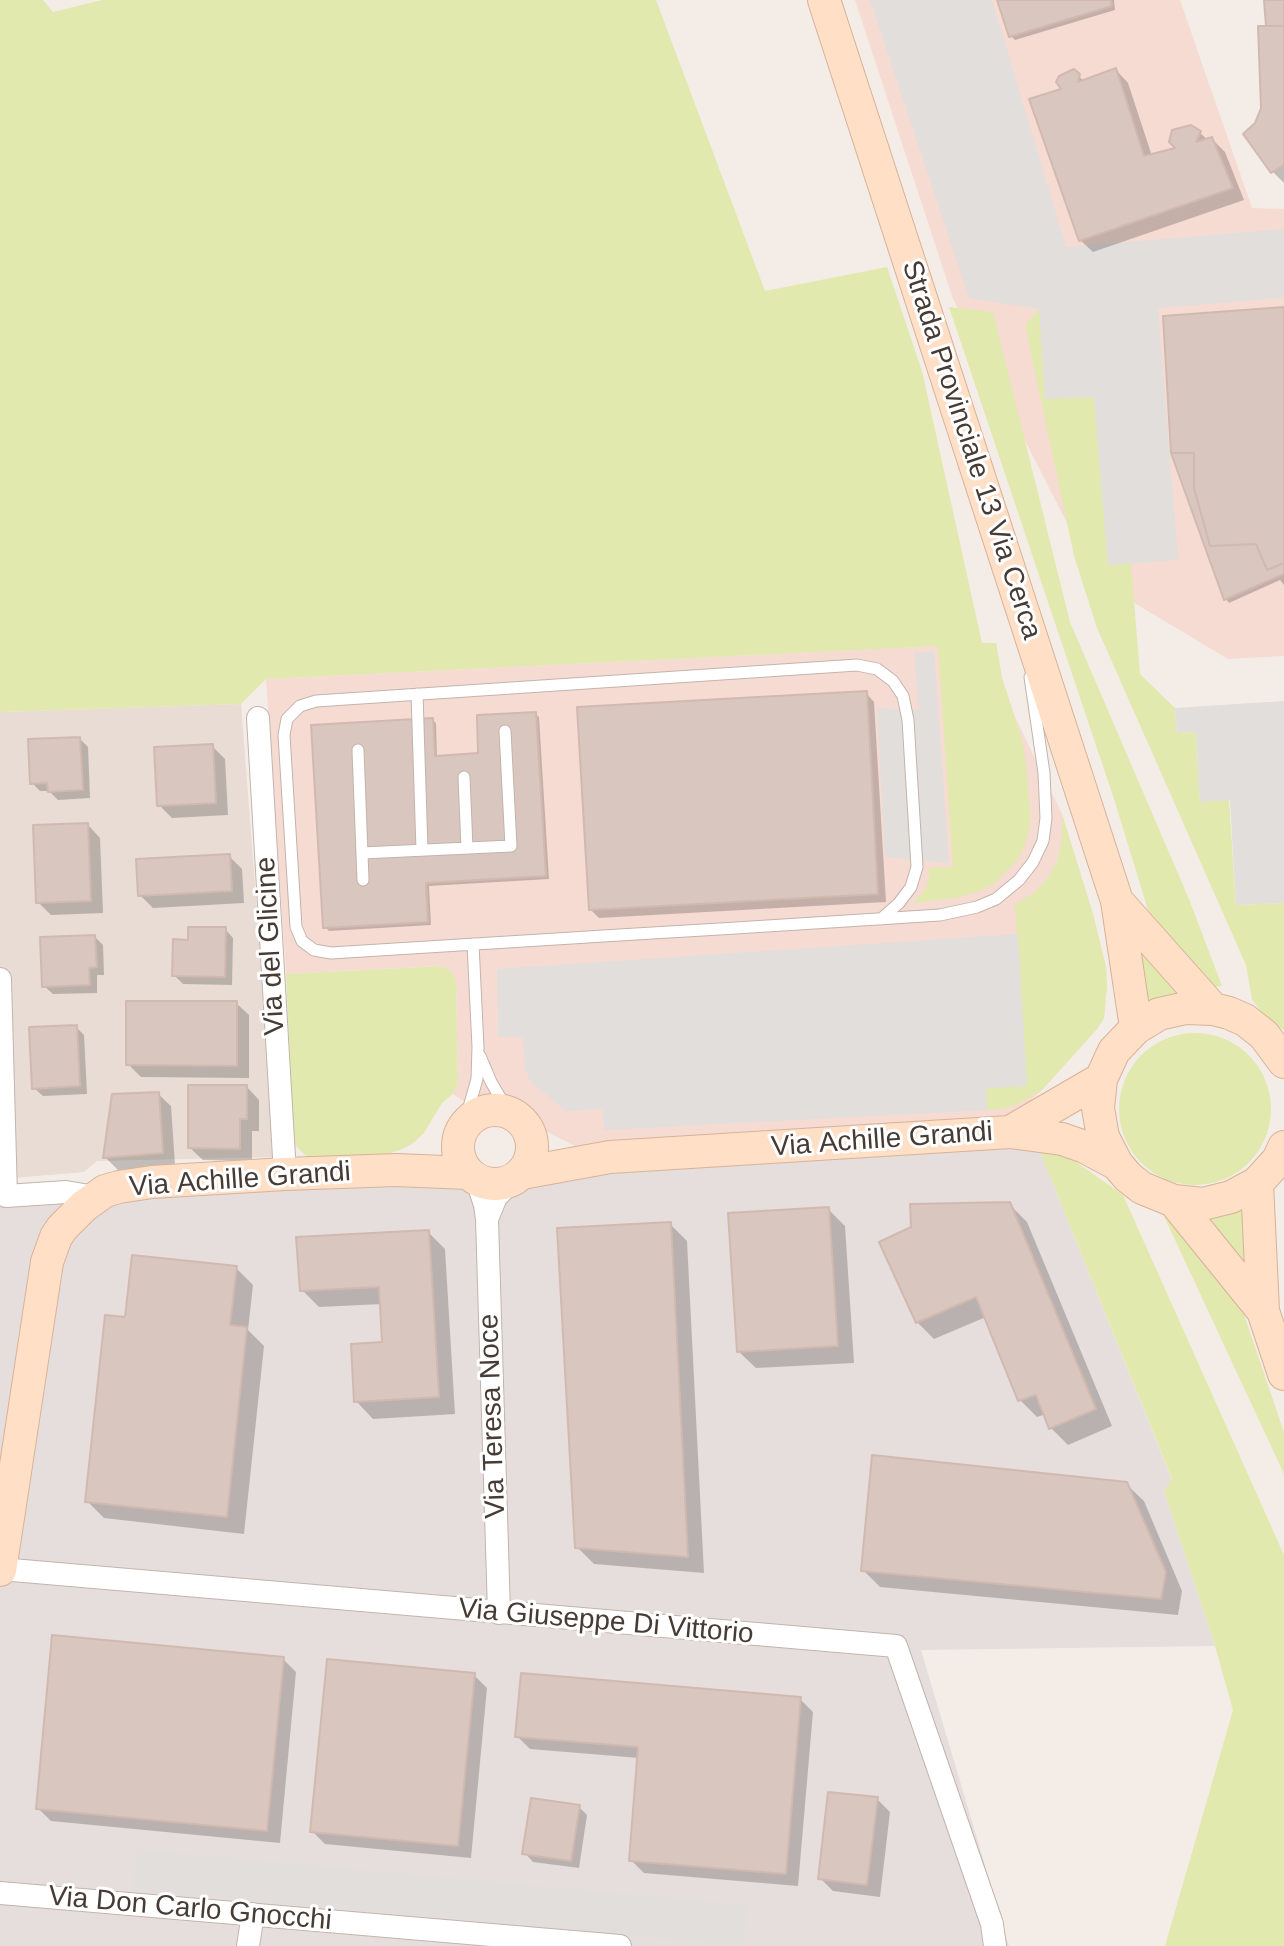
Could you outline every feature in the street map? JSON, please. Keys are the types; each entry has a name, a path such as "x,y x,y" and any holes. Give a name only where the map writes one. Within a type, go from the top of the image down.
{"street":[{"name":"Strada Provinciale 13 Via Cerca","path":"824,0 1117,901 1136,1028"},
{"name":"Via del Glicine","path":"258,718 285,1174"},
{"name":"Strada Provinciale 13 Via Cerca","path":"1117,901 1213,1009"},
{"path":"0,979 6,1196 66,1192 95,1197"},
{"name":"Strada Provinciale 13 Via Cerca","path":"1279,1051 1245,1020 1229,1013 1186,1008 1159,1014 1136,1028 1114,1051 1101,1079 1098,1108 1103,1137 1117,1164 1142,1188 1174,1201 1203,1204 1231,1197 1257,1183 1278,1160 1284,1147"},
{"name":"Via Achille Grandi","path":"1010,1132 1101,1079"},
{"path":"396,1170 428,1157 462,1131 475,1116 491,1110 507,1112 580,1153 610,1157"},
{"path":"487,1219 496,1197 529,1162 533,1150 531,1138 522,1122"},
{"path":"462,1131 459,1157 473,1177 495,1185 567,1163 610,1157"},
{"name":"Via Achille Grandi","path":"610,1157 1010,1132 1062,1139 1117,1164"},
{"name":"Via Achille Grandi","path":"0,1570 47,1262 62,1228 95,1197 119,1187 152,1182 285,1174 396,1170 473,1177"},
{"name":"Via Teresa Noce","path":"473,1177 485,1205 487,1219 499,1613"},
{"name":"Strada Provinciale 13 Via Cerca","path":"1257,1183 1263,1311 1284,1374"},
{"name":"Strada Provinciale 13 Via Cerca","path":"1174,1201 1263,1311"},
{"name":"Via Giuseppe Di Vittorio","path":"0,1570 896,1646 992,1924 995,1946"},
{"name":"Via Don Carlo Gnocchi","path":"0,1893 543,1942 620,1946"},
{"path":"248,1946 253,1914"}],"lane":[{"path":"881,919 911,887 917,867 906,708 903,696 893,681 877,669 857,665 316,701 300,706 287,719 284,735 296,927 302,941 314,950 331,953 881,919 946,914 996,899 1019,880 1033,862 1043,841 1046,818 1044,773 1022,605"},
{"path":"417,694 422,850"},
{"path":"362,853 511,846 505,731"},
{"path":"358,750 363,880"},
{"path":"464,777 467,848"},
{"path":"462,1131 477,1079 473,944"},
{"path":"478,1047 491,1082 522,1122"}],"shaded area":[{"path":"855,0 1180,0 1252,208 1284,209 1284,656 1228,659 1096,580 953,299"},
{"path":"870,0 992,0 1066,247 1284,229 1284,298 1158,308 1178,560 1108,565 1094,397 1045,399 1039,309 969,298"},
{"path":"996,643 1002,678 1015,717 1062,814 1093,914 1106,967 1107,986 1104,1018 1097,1029 1005,1127 579,1148 502,1105 489,1104 475,1109 453,1094 458,1083 456,982 450,970 440,966 286,974 266,679"},
{"path":"934,651 949,863 885,857 877,708 919,710 914,653"},
{"path":"1284,701 1284,903 1236,905 1230,800 1200,802 1196,732 1177,733 1175,708"},
{"path":"241,704 276,1157 97,1161 84,1172 0,1179 0,712"},
{"path":"1018,934 1027,1086 986,1088 987,1110 604,1130 603,1109 566,1111 531,1082 525,1069 523,1037 498,1037 497,969"},
{"path":"1037,1144 1172,1480 1164,1491 1215,1646 921,1650 1009,1946 0,1946 0,1196 285,1177 493,1190 609,1162"},
{"path":"137,1849 748,1905 744,1946 133,1890"}],"green space":[{"path":"0,0 43,0 53,12 102,0 656,0 765,291 887,267 922,371 982,643 996,643 1002,678 1022,740 1030,827 1018,859 994,884 977,892 913,903 925,890 929,868 953,867 938,646 266,679 241,704 0,712"},
{"path":"949,307 993,312 1070,622 1189,899 1222,986 1207,988 1148,910 1114,799"},
{"path":"1039,309 1094,397 1108,564 1131,563 1140,674 1175,708 1177,733 1196,732 1200,801 1229,800 1236,905 1284,903 1284,1030 1271,1023 1252,1000 1246,965 1097,628 1074,556 1025,325"},
{"path":"1062,814 1106,967 1104,1018 1043,1089 1017,1105 987,1110 986,1088 1027,1086 1015,905 1035,892 1058,859"},
{"path":"1136,936 1180,996 1143,1013"},
{"path":"441,966 450,970 456,981 458,1083 453,1094 442,1103 424,1133 400,1150 387,1154 307,1157 294,1144 286,974"},
{"path":"1195,1033 1224,1038 1249,1055 1266,1080 1271,1109 1266,1138 1249,1163 1224,1180 1195,1185 1166,1180 1141,1163 1124,1138 1119,1109 1124,1080 1141,1055 1166,1038"},
{"path":"1037,1144 1069,1157 1123,1195 1284,1555 1284,1946 1165,1946 1233,1710 1164,1491 1172,1479"},
{"path":"1246,1210 1251,1275 1210,1218"},
{"path":"1163,1214 1201,1243 1240,1303 1284,1432 1284,1474"}],"building":[{"path":"997,0 1111,0 1112,6 1009,37"},
{"path":"1264,0 1284,0 1284,26 1266,26"},
{"path":"1258,26 1284,26 1284,165 1271,173 1243,134 1255,123 1261,108"},
{"path":"1116,68 1144,156 1175,148 1169,142 1172,130 1191,125 1201,131 1196,142 1212,137 1233,188 1079,241 1029,99 1061,89 1056,82 1059,76 1074,69 1080,74 1078,82"},
{"path":"1284,307 1284,563 1267,570 1256,544 1210,546 1194,488 1194,453 1171,453 1163,316"},
{"path":"1171,453 1194,453 1194,488 1210,546 1256,544 1267,570 1284,563 1284,574 1224,600"},
{"path":"867,691 878,894 589,910 577,707"},
{"path":"536,712 546,876 426,883 428,922 323,928 311,725 433,718 435,756 478,753 477,715"},
{"path":"80,737 83,790 48,792 47,783 30,784 28,739"},
{"path":"213,744 216,803 157,806 154,747"},
{"path":"88,823 91,901 36,903 33,825"},
{"path":"230,854 232,891 138,896 136,859"},
{"path":"188,927 226,927 225,977 172,976 173,939 188,940"},
{"path":"95,935 97,967 89,968 90,985 42,987 40,937"},
{"path":"126,1001 237,1001 237,1066 126,1065"},
{"path":"77,1025 80,1086 32,1089 29,1027"},
{"path":"188,1085 247,1085 247,1119 240,1119 240,1149 188,1148"},
{"path":"159,1092 163,1153 103,1158 112,1094"},
{"path":"1010,1202 1096,1409 1049,1429 1036,1395 1018,1401 976,1297 916,1323 879,1242 911,1227 910,1204"},
{"path":"829,1207 838,1346 737,1352 728,1213"},
{"path":"671,1222 688,1557 575,1548 557,1228"},
{"path":"429,1230 439,1397 354,1402 351,1344 382,1342 379,1287 300,1291 296,1237"},
{"path":"132,1255 237,1266 230,1325 247,1327 227,1517 85,1502 105,1315 125,1317"},
{"path":"872,1455 1127,1482 1166,1572 1161,1599 861,1571"},
{"path":"52,1635 284,1657 267,1831 36,1809"},
{"path":"327,1659 475,1673 458,1846 310,1832"},
{"path":"521,1673 801,1697 786,1874 629,1861 638,1747 515,1737"},
{"path":"828,1792 878,1797 867,1885 818,1879"},
{"path":"531,1798 580,1805 571,1861 522,1854"}]}
